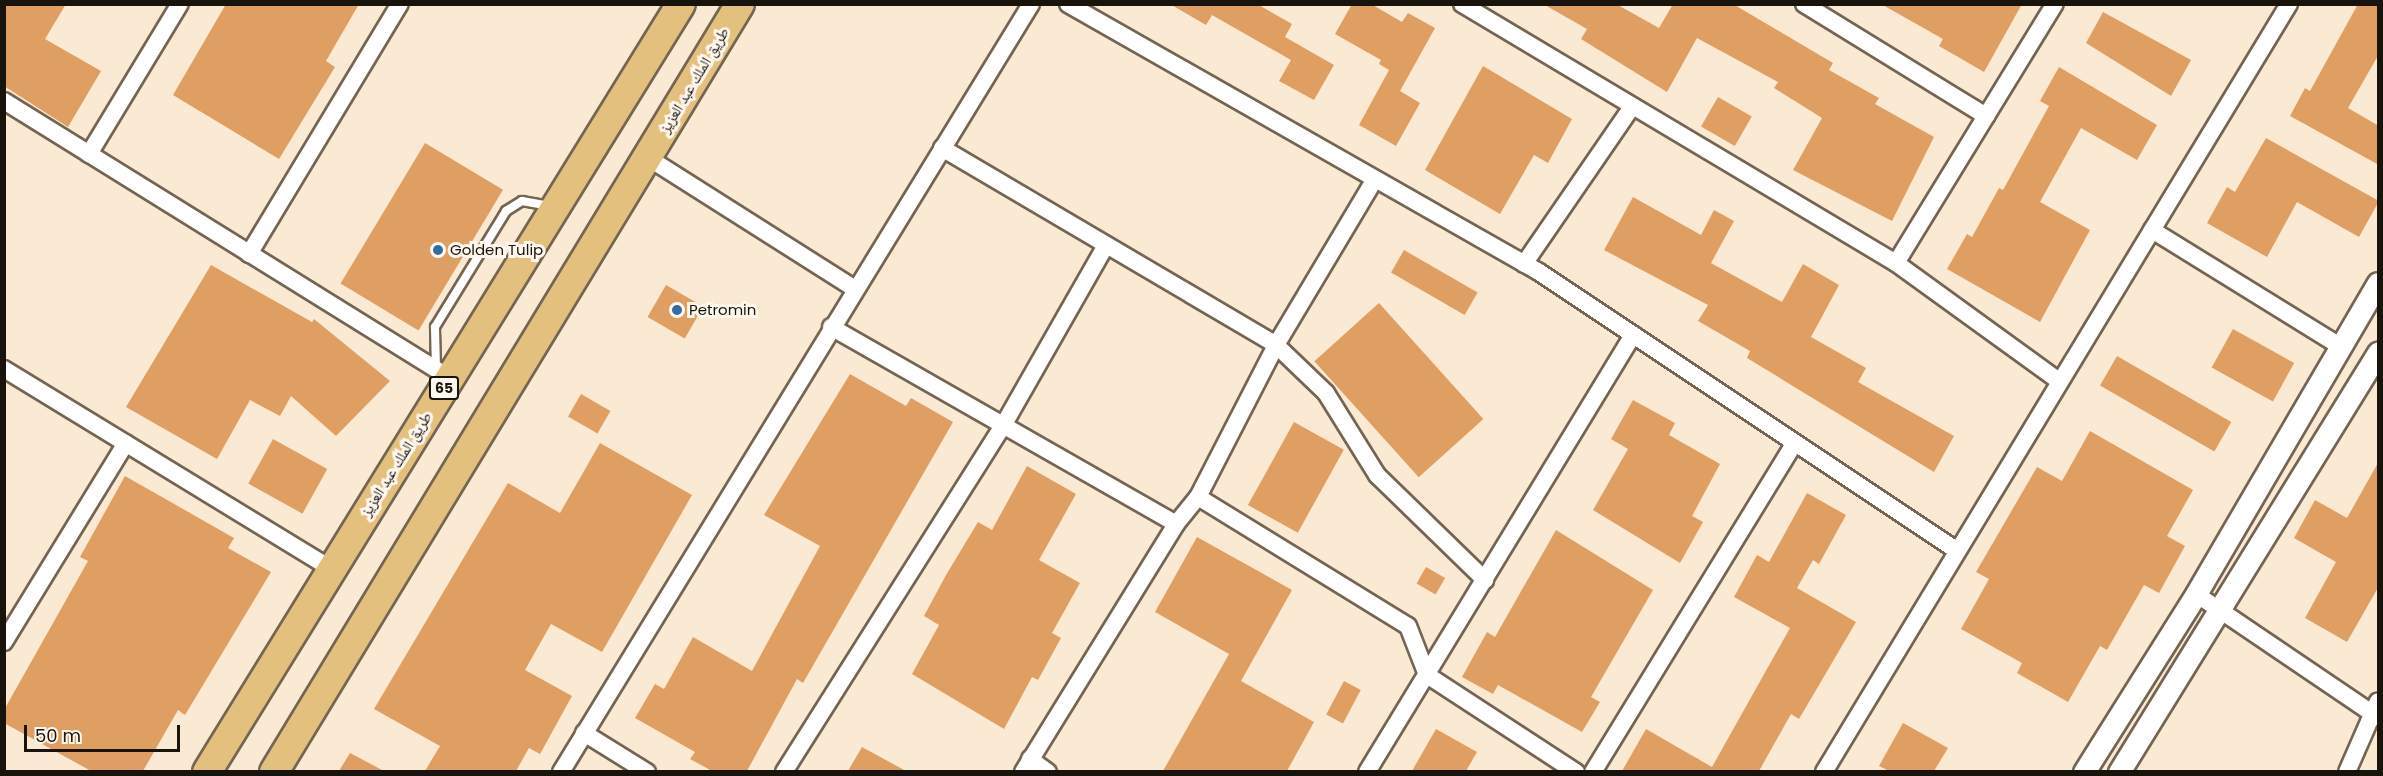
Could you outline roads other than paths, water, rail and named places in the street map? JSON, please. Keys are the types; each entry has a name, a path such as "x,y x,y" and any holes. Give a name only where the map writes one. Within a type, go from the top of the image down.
{"highway":[{"name":"طريق الملك عبد العزيز","path":"207,771 332,569 443,373 555,207 681,4"},
{"name":"طريق الملك عبد العزيز","path":"274,771 740,4"}],"street":[{"path":"89,154 180,4"},
{"path":"249,254 400,4"},
{"path":"561,771 1031,4"},
{"path":"1068,4 1524,264 1956,550"},
{"path":"1462,4 1896,263 2059,381"},
{"path":"1804,4 1986,116"},
{"path":"1896,263 2055,4"},
{"path":"1824,771 2289,4"},
{"path":"4,101 443,373"},
{"path":"1524,264 1632,107"},
{"path":"942,148 1276,345 1326,393 1377,475 1485,580"},
{"path":"647,157 855,289"},
{"path":"1048,771 1026,765 1176,524 1198,497 1276,345 1375,179"},
{"path":"2152,230 2340,346"},
{"path":"784,771 1004,424 1106,245"},
{"path":"2084,771 2196,594 2379,283"},
{"path":"831,327 1176,524"},
{"path":"1367,771 1633,335"},
{"path":"2119,771 2379,352"},
{"path":"4,369 332,569"},
{"path":"4,642 126,443"},
{"path":"1593,771 1795,443"},
{"path":"1198,497 1408,626 1427,675 1576,771"},
{"path":"2196,594 2376,710 2347,771"},
{"path":"584,733 647,771"}],"lane":[{"path":"443,373 435,327 506,211 522,201 555,207"}],"place":[{"name":"Golden Tulip","path":"438,250"},
{"name":"Petromin","path":"677,310"}]}
